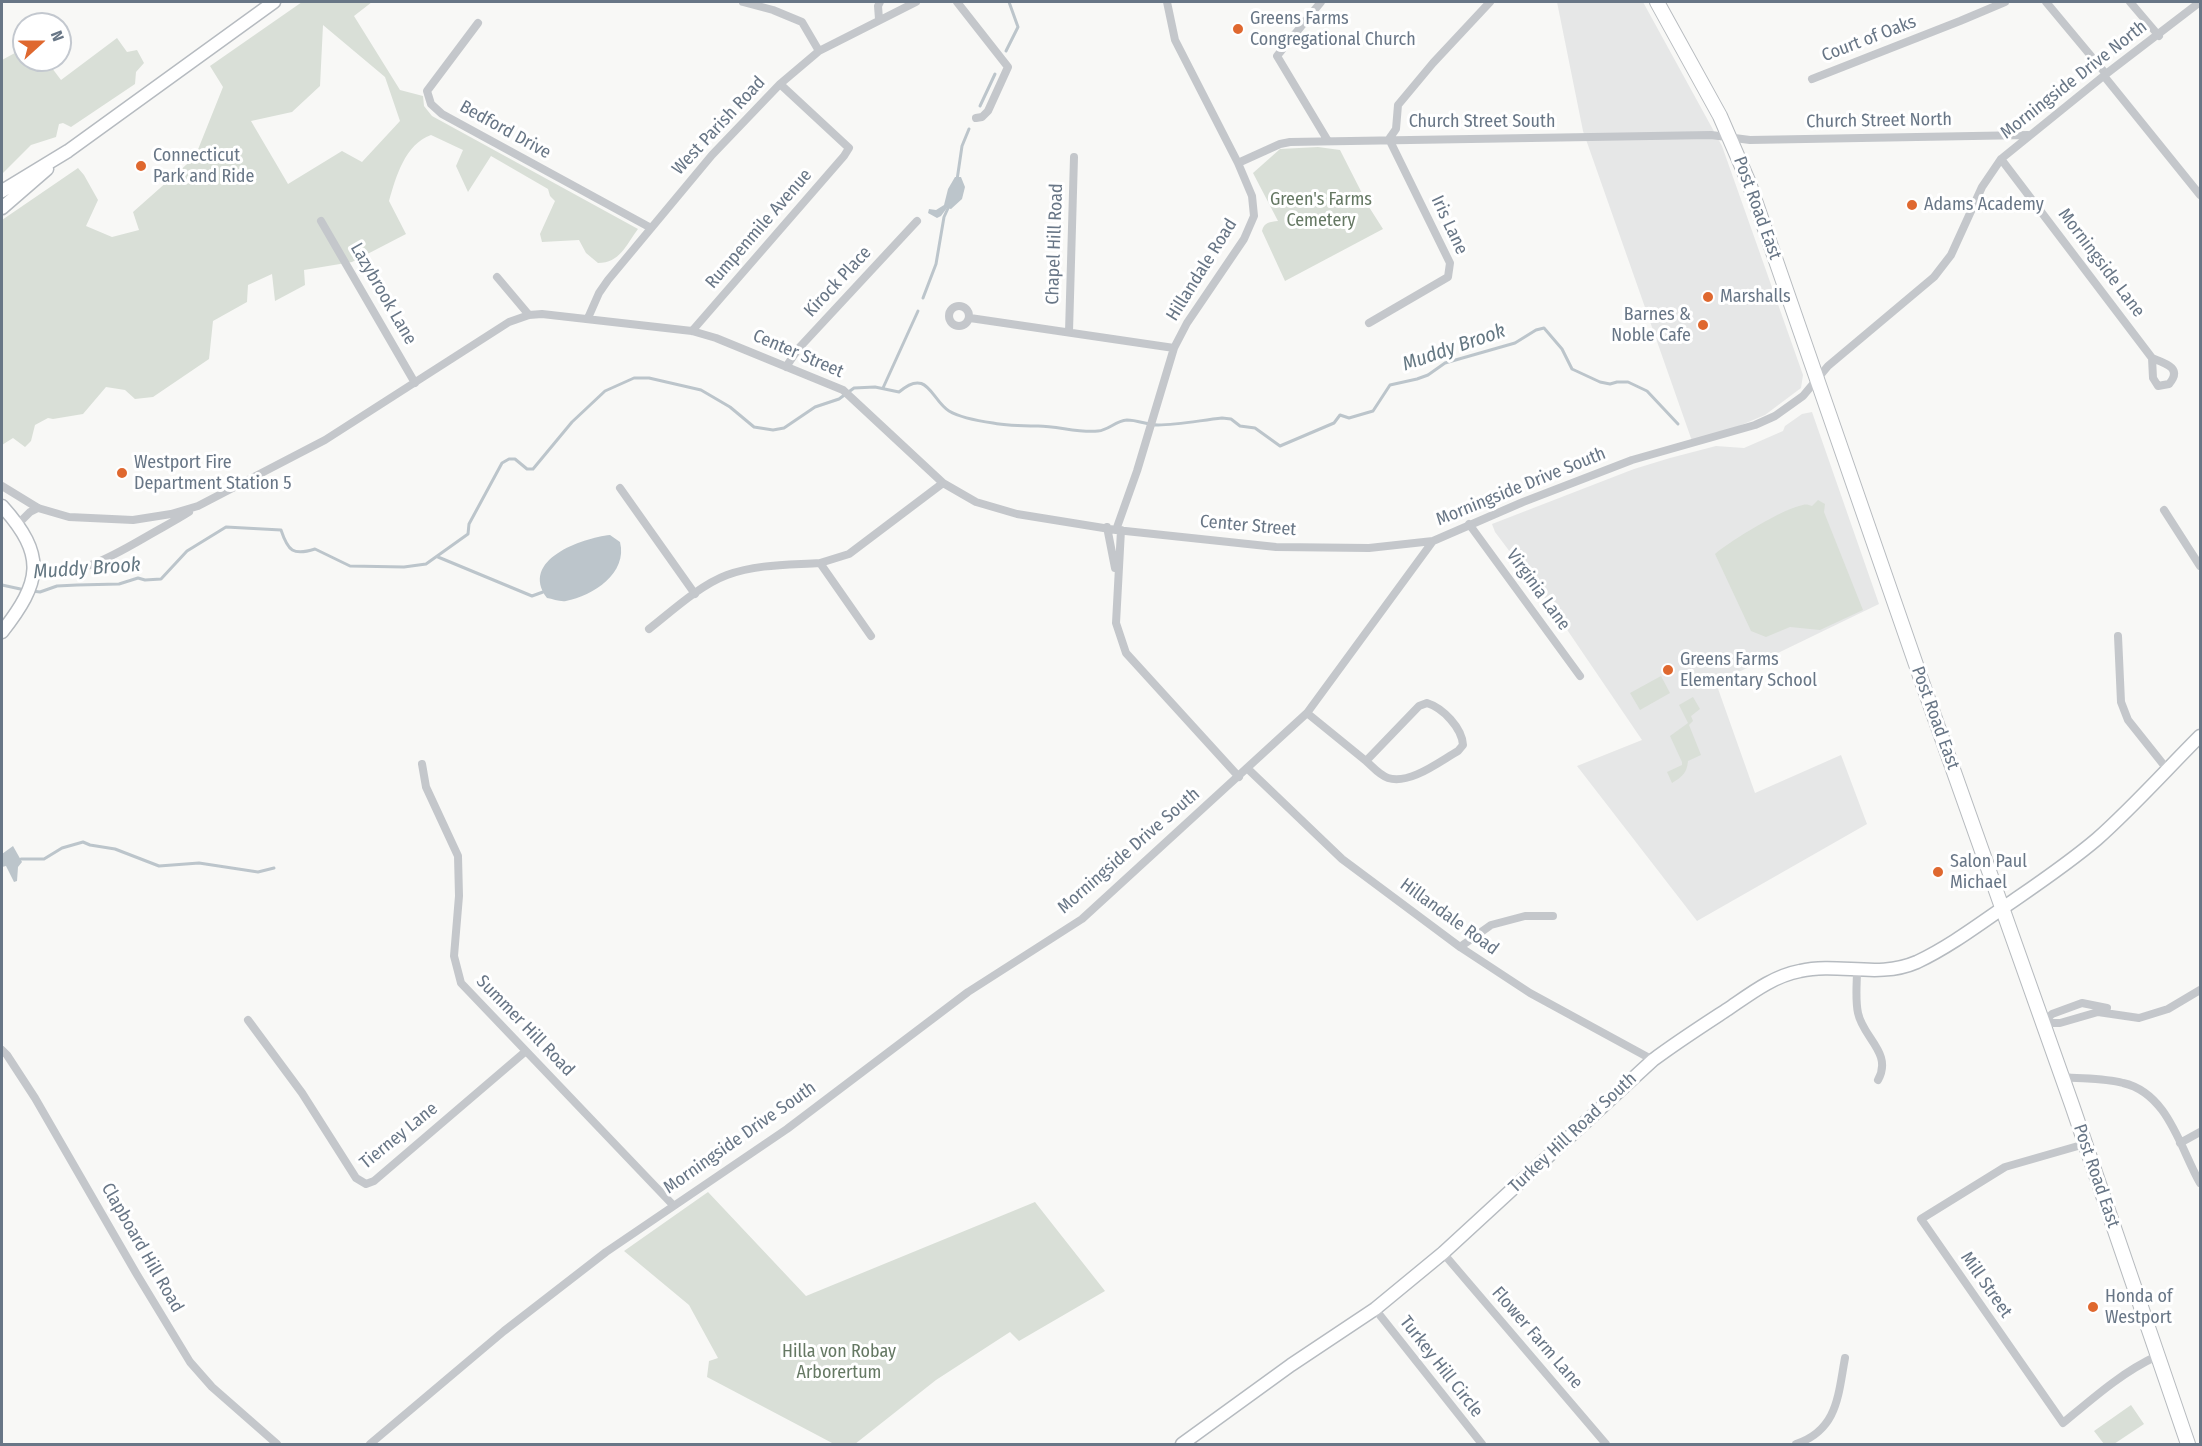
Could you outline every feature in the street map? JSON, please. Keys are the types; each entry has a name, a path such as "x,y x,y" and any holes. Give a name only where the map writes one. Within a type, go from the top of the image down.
{"main road":[{"name":"Post Road East","path":"1657,2 1731,138 1758,209 2063,1077 2188,1444"}],"street":[{"path":"2,191 68,151 274,2"},
{"path":"743,2 802,22 819,51"},
{"path":"879,19 880,2"},
{"name":"West Parish Road","path":"588,318 599,293 651,228 712,155 780,84 819,51 916,2"},
{"path":"957,2 1008,67 988,111 982,117 976,118"},
{"name":"Hillandale Road","path":"1167,2 1175,40 1238,163 1252,196 1254,208 1251,225 1186,323 1174,348 1119,530 1116,623 1126,652 1135,665 1239,777"},
{"path":"1321,2 1277,56 1328,141"},
{"path":"1389,139 1396,129 1398,105 1433,63 1490,2"},
{"name":"Court of Oaks","path":"1812,78 2005,2"},
{"path":"2046,2 2200,195"},
{"path":"2130,2 2159,36"},
{"name":"Morningside Drive North","path":"1817,381 1828,366 1934,277 1952,255 1982,187 2001,159 2028,135 2200,3"},
{"name":"Bedford Drive","path":"478,23 427,91 432,104 442,114 651,228"},
{"name":"Rumpenmile Avenue","path":"692,331 849,148 780,84"},
{"name":"Church Street South","path":"1238,163 1280,144 1328,141 1711,135 1731,138"},
{"name":"Church Street North","path":"1731,138 1749,140 2028,135"},
{"name":"Iris Lane","path":"1369,323 1448,277 1450,271 1450,263 1389,139"},
{"path":"2,208 68,151"},
{"name":"Chapel Hill Road","path":"1068,332 1074,157"},
{"name":"Morningside Lane","path":"2001,159 2152,358"},
{"name":"Lazybrook Lane","path":"321,221 415,383"},
{"name":"Kirock Place","path":"786,367 798,349 917,221"},
{"path":"497,277 529,315"},
{"name":"Center Street","path":"33,578 98,563 124,551 198,506 325,440 509,322 529,315 542,314 692,331 716,338 786,367 847,393 943,483 976,502 1017,514 1119,530 1276,547 1369,548 1433,541"},
{"name":"Chapel Hill Road","path":"970,318 1174,348"},
{"name":"Morningside Drive South","path":"370,1444 504,1331 606,1252 787,1128 968,992 1082,918 1307,713 1433,541 1469,524 1632,460 1755,425 1794,404 1817,381"},
{"path":"650,629 694,594 725,576 756,567 820,563 849,554 943,483"},
{"name":"Center Street","path":"2,486 38,508 69,517 133,520 171,514 198,506"},
{"path":"620,488 694,594"},
{"path":"2,506 18,524 33,558 33,578 23,602 2,632"},
{"path":"18,524 30,512 38,508"},
{"path":"2164,510 2200,566"},
{"name":"Virginia Lane","path":"1469,524 1580,676"},
{"name":"Hillandale Road","path":"1107,527 1118,577"},
{"path":"820,563 871,636"},
{"path":"2118,636 2121,702 2128,720 2167,769"},
{"path":"1307,713 1379,773 1389,778 1408,779 1458,751 1462,745 1462,737 1444,712 1427,703 1419,706 1366,761"},
{"name":"Turkey Hill Road South","path":"1182,1444 1374,1309 1443,1253 1653,1060 1781,976 1799,970 1818,968 1890,970 1917,962 1971,930 2052,875 2099,837 2200,736"},
{"name":"Summer Hill Road","path":"422,764 426,787 458,856 459,896 454,956 461,983 673,1205"},
{"name":"Hillandale Road","path":"1248,769 1341,859 1460,947 1530,993 1653,1060"},
{"path":"1460,947 1491,925 1526,916 1553,916"},
{"path":"1857,970 1857,1011 1862,1026 1881,1058 1883,1070 1878,1080"},
{"path":"2043,1023 2052,1014 2082,1003 2149,1014 2182,1002 2200,990"},
{"name":"Tierney Lane","path":"248,1020 302,1093 356,1178 366,1184 374,1181 526,1051"},
{"name":"Clapboard Hill Road","path":"2,1050 35,1098 190,1362 212,1387 277,1444"},
{"path":"2063,1077 2121,1082 2141,1090 2161,1109 2200,1183"},
{"path":"2180,1143 2200,1132"},
{"name":"Mill Street","path":"2085,1144 2006,1167 1921,1220 2063,1423 2108,1385 2157,1356"},
{"name":"Flower Farm Lane","path":"1443,1253 1606,1444"},
{"name":"Turkey Hill Circle","path":"1374,1309 1482,1444"},
{"path":"1797,1444 1807,1441 1830,1420 1836,1408 1845,1358"}],"shaded area":[{"path":"1557,2 1643,2 1722,146 1803,375 1801,388 1765,415 1692,441 1583,131"},
{"path":"955,177 961,177 965,187 962,199 951,209 947,208 937,218 928,213 929,209 936,210 944,205 948,189"},
{"name":"Greens Farms Elementary School","path":"1812,412 1879,604 1716,683 1755,793 1841,755 1867,824 1697,921 1577,766 1642,740 1553,609 1495,532 1492,524 1634,469 1670,458 1716,446 1744,448 1783,431 1785,426 1802,414"},
{"path":"610,535 620,542 621,553 619,564 606,581 587,594 576,598 559,601 547,598 541,585 541,573 547,562 570,546"},
{"path":"13,846 22,862 18,867 17,881 14,882 6,866 2,867 2,854"}],"green space":[{"path":"302,2 372,2 354,16 400,90 423,96 424,106 432,116 638,229 622,252 606,262 598,263 586,253 579,240 542,242 540,234 555,201 548,189 491,156 468,192 456,166 463,150 431,135 422,139 408,154 389,201 406,234 352,262 304,270 305,285 275,301 272,274 248,285 247,302 213,321 209,359 153,397 135,399 125,390 106,387 83,414 48,418 35,425 31,441 25,447 13,438 2,445 2,220 78,168 98,200 86,226 112,237 139,230 133,212 195,157 223,87 210,66","holes":["323,25 385,77 400,121 362,162 342,151 288,184 251,121 292,112 320,86"]},
{"path":"117,38 127,52 137,50 144,63 136,72 135,84 71,127 63,123 59,124 56,137 31,145 2,174 2,60 12,55 12,72 55,72 61,80"},
{"name":"Green's Farms Cemetery","path":"1318,147 1340,150 1383,229 1285,281 1262,231 1266,224 1278,221 1253,173 1280,149"},
{"path":"1818,500 1825,504 1824,512 1863,610 1820,630 1790,627 1766,637 1751,631 1715,554 1771,518 1794,507 1812,506"},
{"path":"1661,676 1670,693 1640,710 1630,693"},
{"path":"1693,697 1700,709 1691,716 1693,721 1689,725 1701,755 1688,761 1683,774 1672,783 1667,772 1682,765 1682,762 1670,736 1688,723 1679,705"},
{"name":"Hilla von Robay Arborertum","path":"708,1192 806,1296 1035,1202 1105,1291 1019,1341 1010,1332 936,1380 855,1444 834,1444 707,1377 709,1361 718,1358 689,1305 624,1251"},
{"path":"2131,1405 2144,1424 2114,1444 2104,1444 2094,1431"}],"waterway":[{"path":"1006,51 1018,27 1009,2"},
{"path":"980,106 995,74"},
{"path":"957,180 962,146 969,129"},
{"path":"923,298 936,264 944,217 949,206"},
{"path":"883,388 918,311"},
{"name":"Muddy Brook","path":"32,591 40,592 57,586 119,584 138,578 161,579 187,551 226,527 281,530 286,543 292,550 301,552 315,549 350,566 404,567 426,564 468,534 469,524 502,463 515,459 527,469 533,469 572,422 605,391 634,378 649,378 701,390 730,407 754,427 773,430 784,428 815,407 839,399 854,388 875,387 899,392 917,383 928,388 949,411 982,421 1090,431 1102,430 1127,420 1158,425 1222,418 1231,419 1240,426 1255,428 1280,446 1334,423 1340,415 1349,418 1373,411 1390,385 1428,375 1445,363 1515,343 1536,330 1544,328 1562,349 1572,369 1600,382 1610,384 1628,382 1647,391 1678,424"},
{"path":"438,557 532,596 543,592"},
{"name":"Muddy Brook","path":"2,585 25,590"},
{"path":"21,859 44,859 62,848 83,842 115,849 159,866 199,863 258,872 274,868"}],"place":[{"name":"Greens Farms Congregational Church","path":"1238,29"},
{"name":"Connecticut Park and Ride","path":"141,166"},
{"name":"Adams Academy","path":"1912,205"},
{"name":"Marshalls","path":"1708,297"},
{"name":"Barnes & Noble Cafe","path":"1703,325"},
{"name":"Westport Fire Department Station 5","path":"122,473"},
{"name":"Greens Farms Elementary School","path":"1668,670"},
{"name":"Salon Paul Michael","path":"1938,872"},
{"name":"Honda of Westport","path":"2093,1307"}]}
